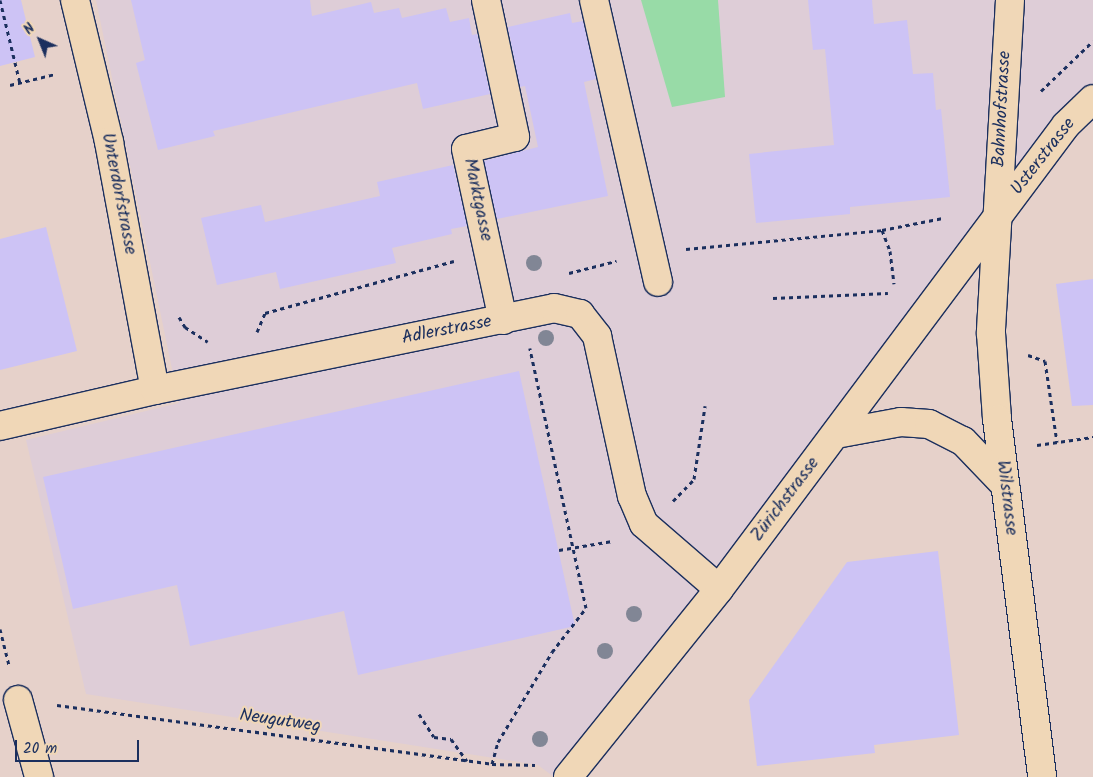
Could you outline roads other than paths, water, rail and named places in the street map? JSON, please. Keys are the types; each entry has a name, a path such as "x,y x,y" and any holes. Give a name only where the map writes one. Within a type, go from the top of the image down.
{"street":[{"name":"Unterdorfstrasse","path":"75,0 109,142 155,390"},
{"name":"Marktgasse","path":"486,0 515,137 466,149 503,320"},
{"path":"594,0 658,282"},
{"name":"Bahnhofstrasse","path":"997,218 1010,0"},
{"name":"Usterstrasse","path":"997,218 1066,125 1093,99"},
{"name":"Zürichstrasse","path":"568,777 719,589 997,218"},
{"name":"Wilstrasse","path":"997,218 991,333 997,420 1042,777"},
{"name":"Adlerstrasse","path":"0,426 155,390 554,308 580,314 597,336 632,496 644,524 719,589"},
{"path":"836,434 901,422 929,424 964,441 1005,485"},
{"path":"18,700 39,777"}]}
